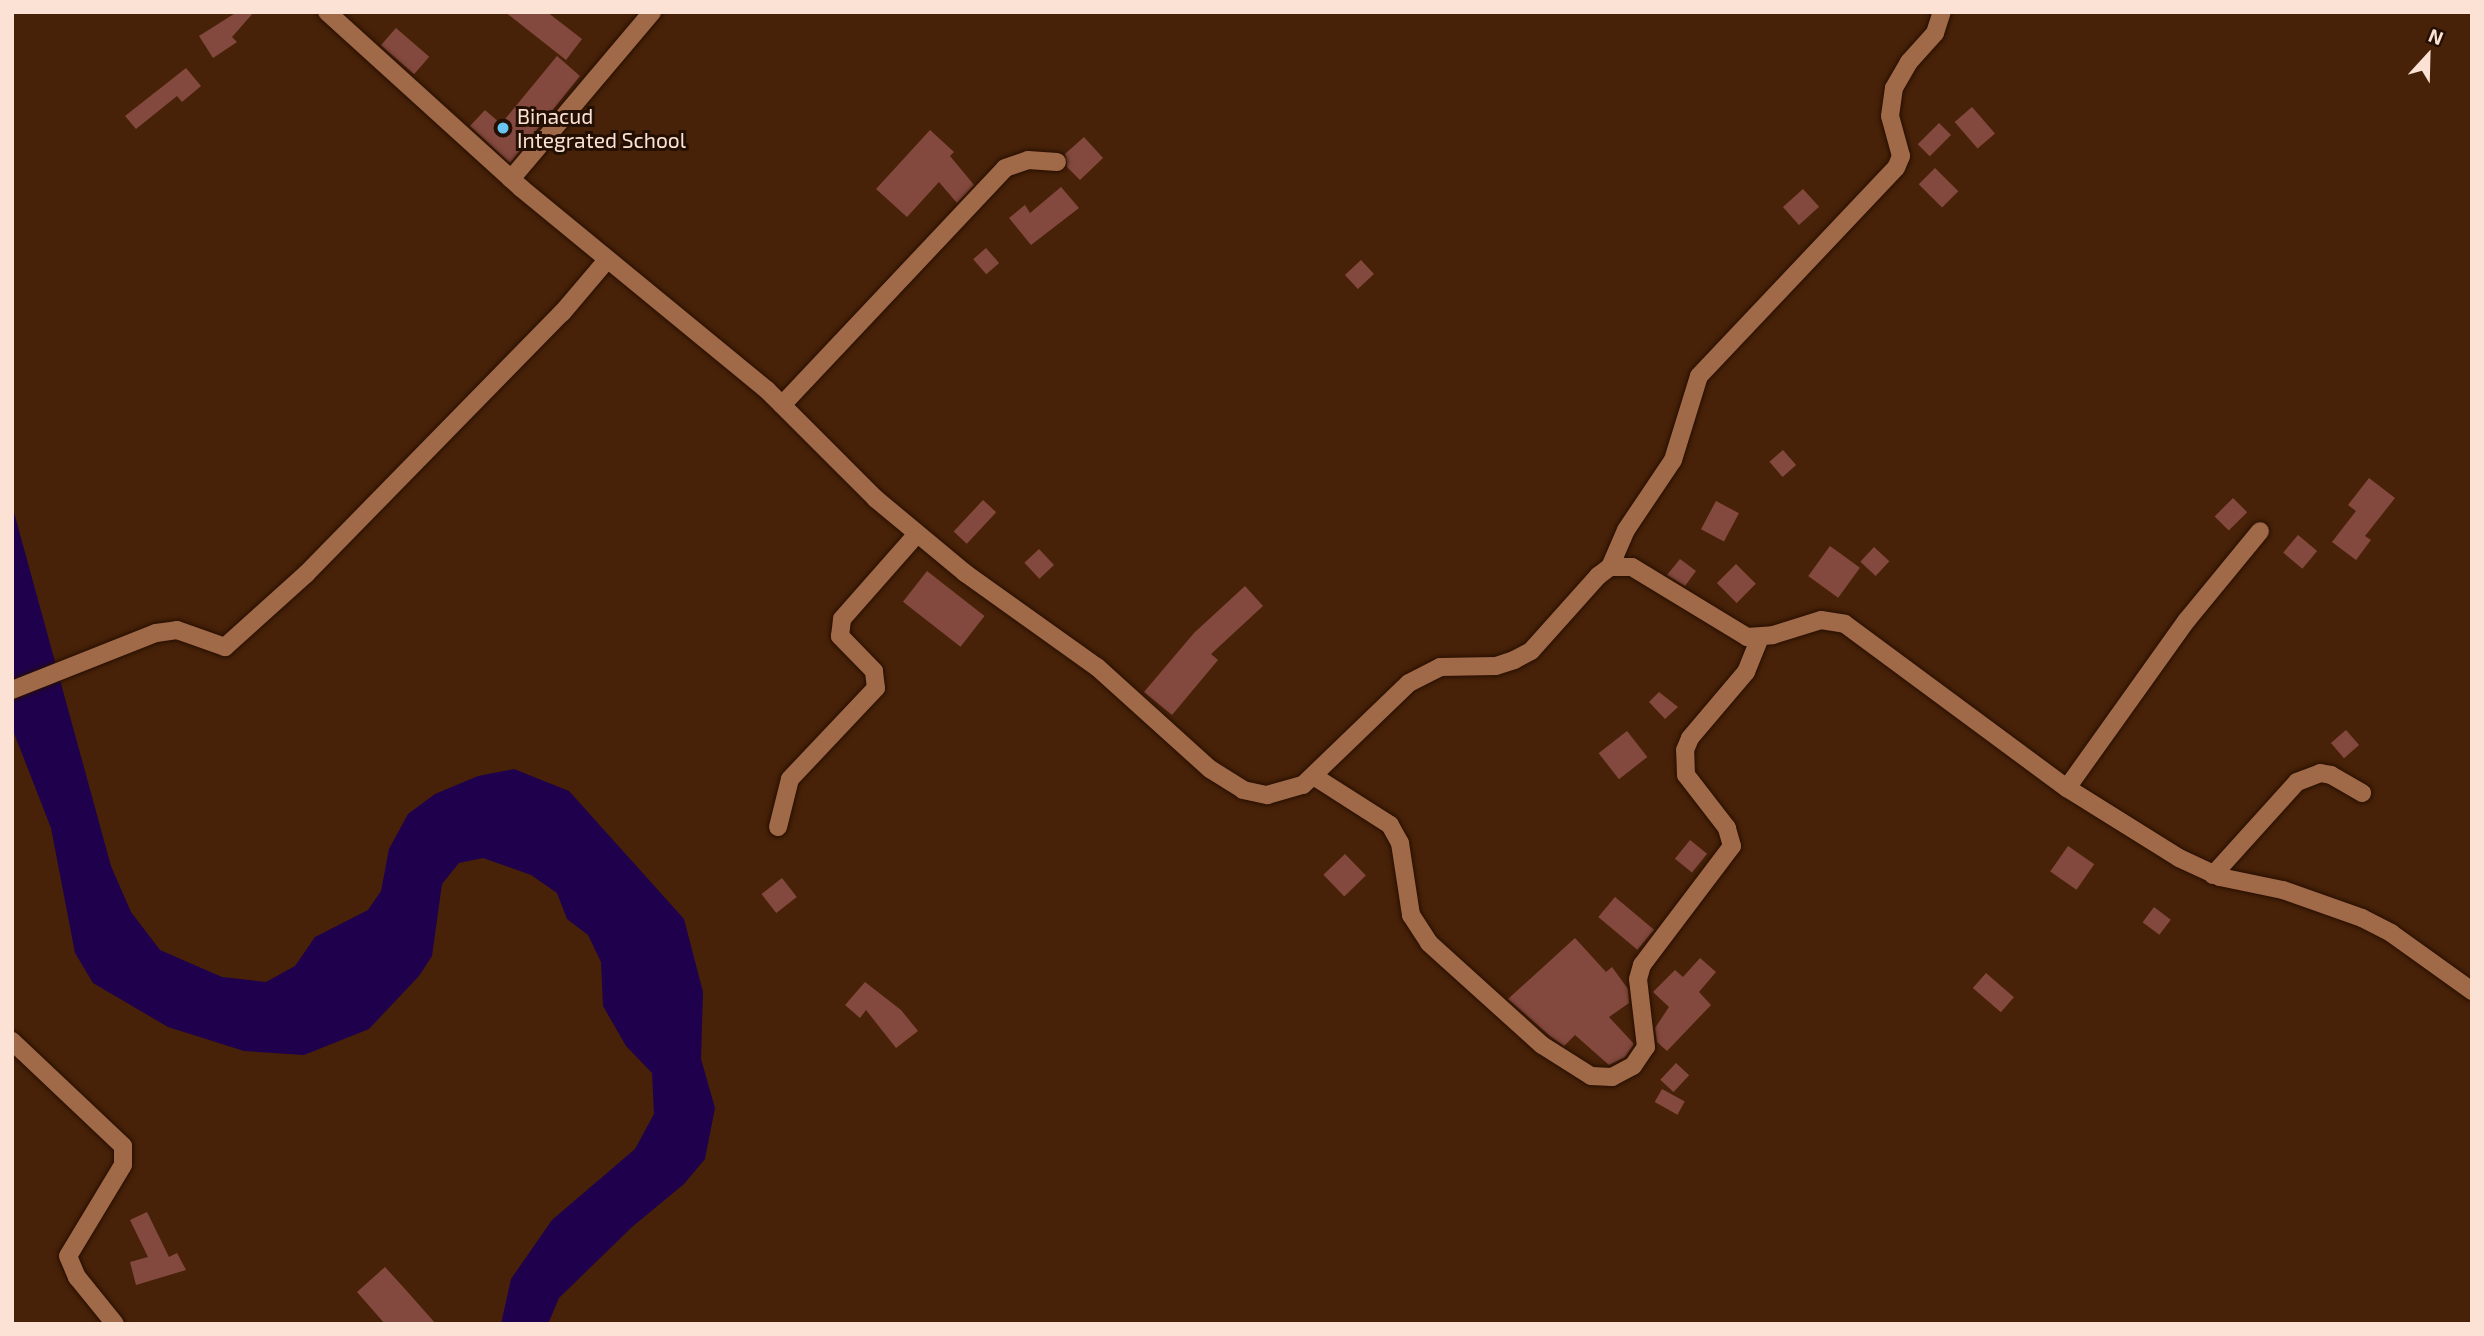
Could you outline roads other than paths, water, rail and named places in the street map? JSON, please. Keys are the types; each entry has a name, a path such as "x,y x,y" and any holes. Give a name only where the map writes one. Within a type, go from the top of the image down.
{"street":[{"path":"327,12 510,179 782,405 917,534 1097,667 1223,780 1267,795 1288,792 1315,777 1409,683 1426,673 1460,665 1496,666 1531,651 1610,567 1626,530 1673,460 1699,376 1896,169 1901,156 1890,116 1894,88 1909,62 1935,33 1942,12"},
{"path":"510,179 652,12"},
{"path":"782,405 1005,168 1028,160 1057,162"},
{"path":"12,690 156,633 177,631 225,647 241,636 562,313 607,260"},
{"path":"2067,788 2187,620 2260,531"},
{"path":"778,827 790,779 876,688 874,671 840,636 842,619 917,534"},
{"path":"1610,567 1646,572 1735,632 1760,638 1821,620 1845,624 2067,788 2213,875 2316,900 2362,918 2399,938 2472,991"},
{"path":"1315,777 1390,825 1400,842 1411,915 1429,943 1542,1045 1591,1076 1612,1077 1633,1066 1646,1046 1639,979 1642,965 1732,846 1727,828 1686,775 1685,750 1690,738 1746,672 1760,638"},
{"path":"2213,875 2297,782 2320,773 2331,775 2362,793"},
{"path":"12,1041 123,1146 123,1165 68,1256 76,1277 114,1324"}],"place":[{"name":"Binacud Integrated School","path":"503,128"}]}
